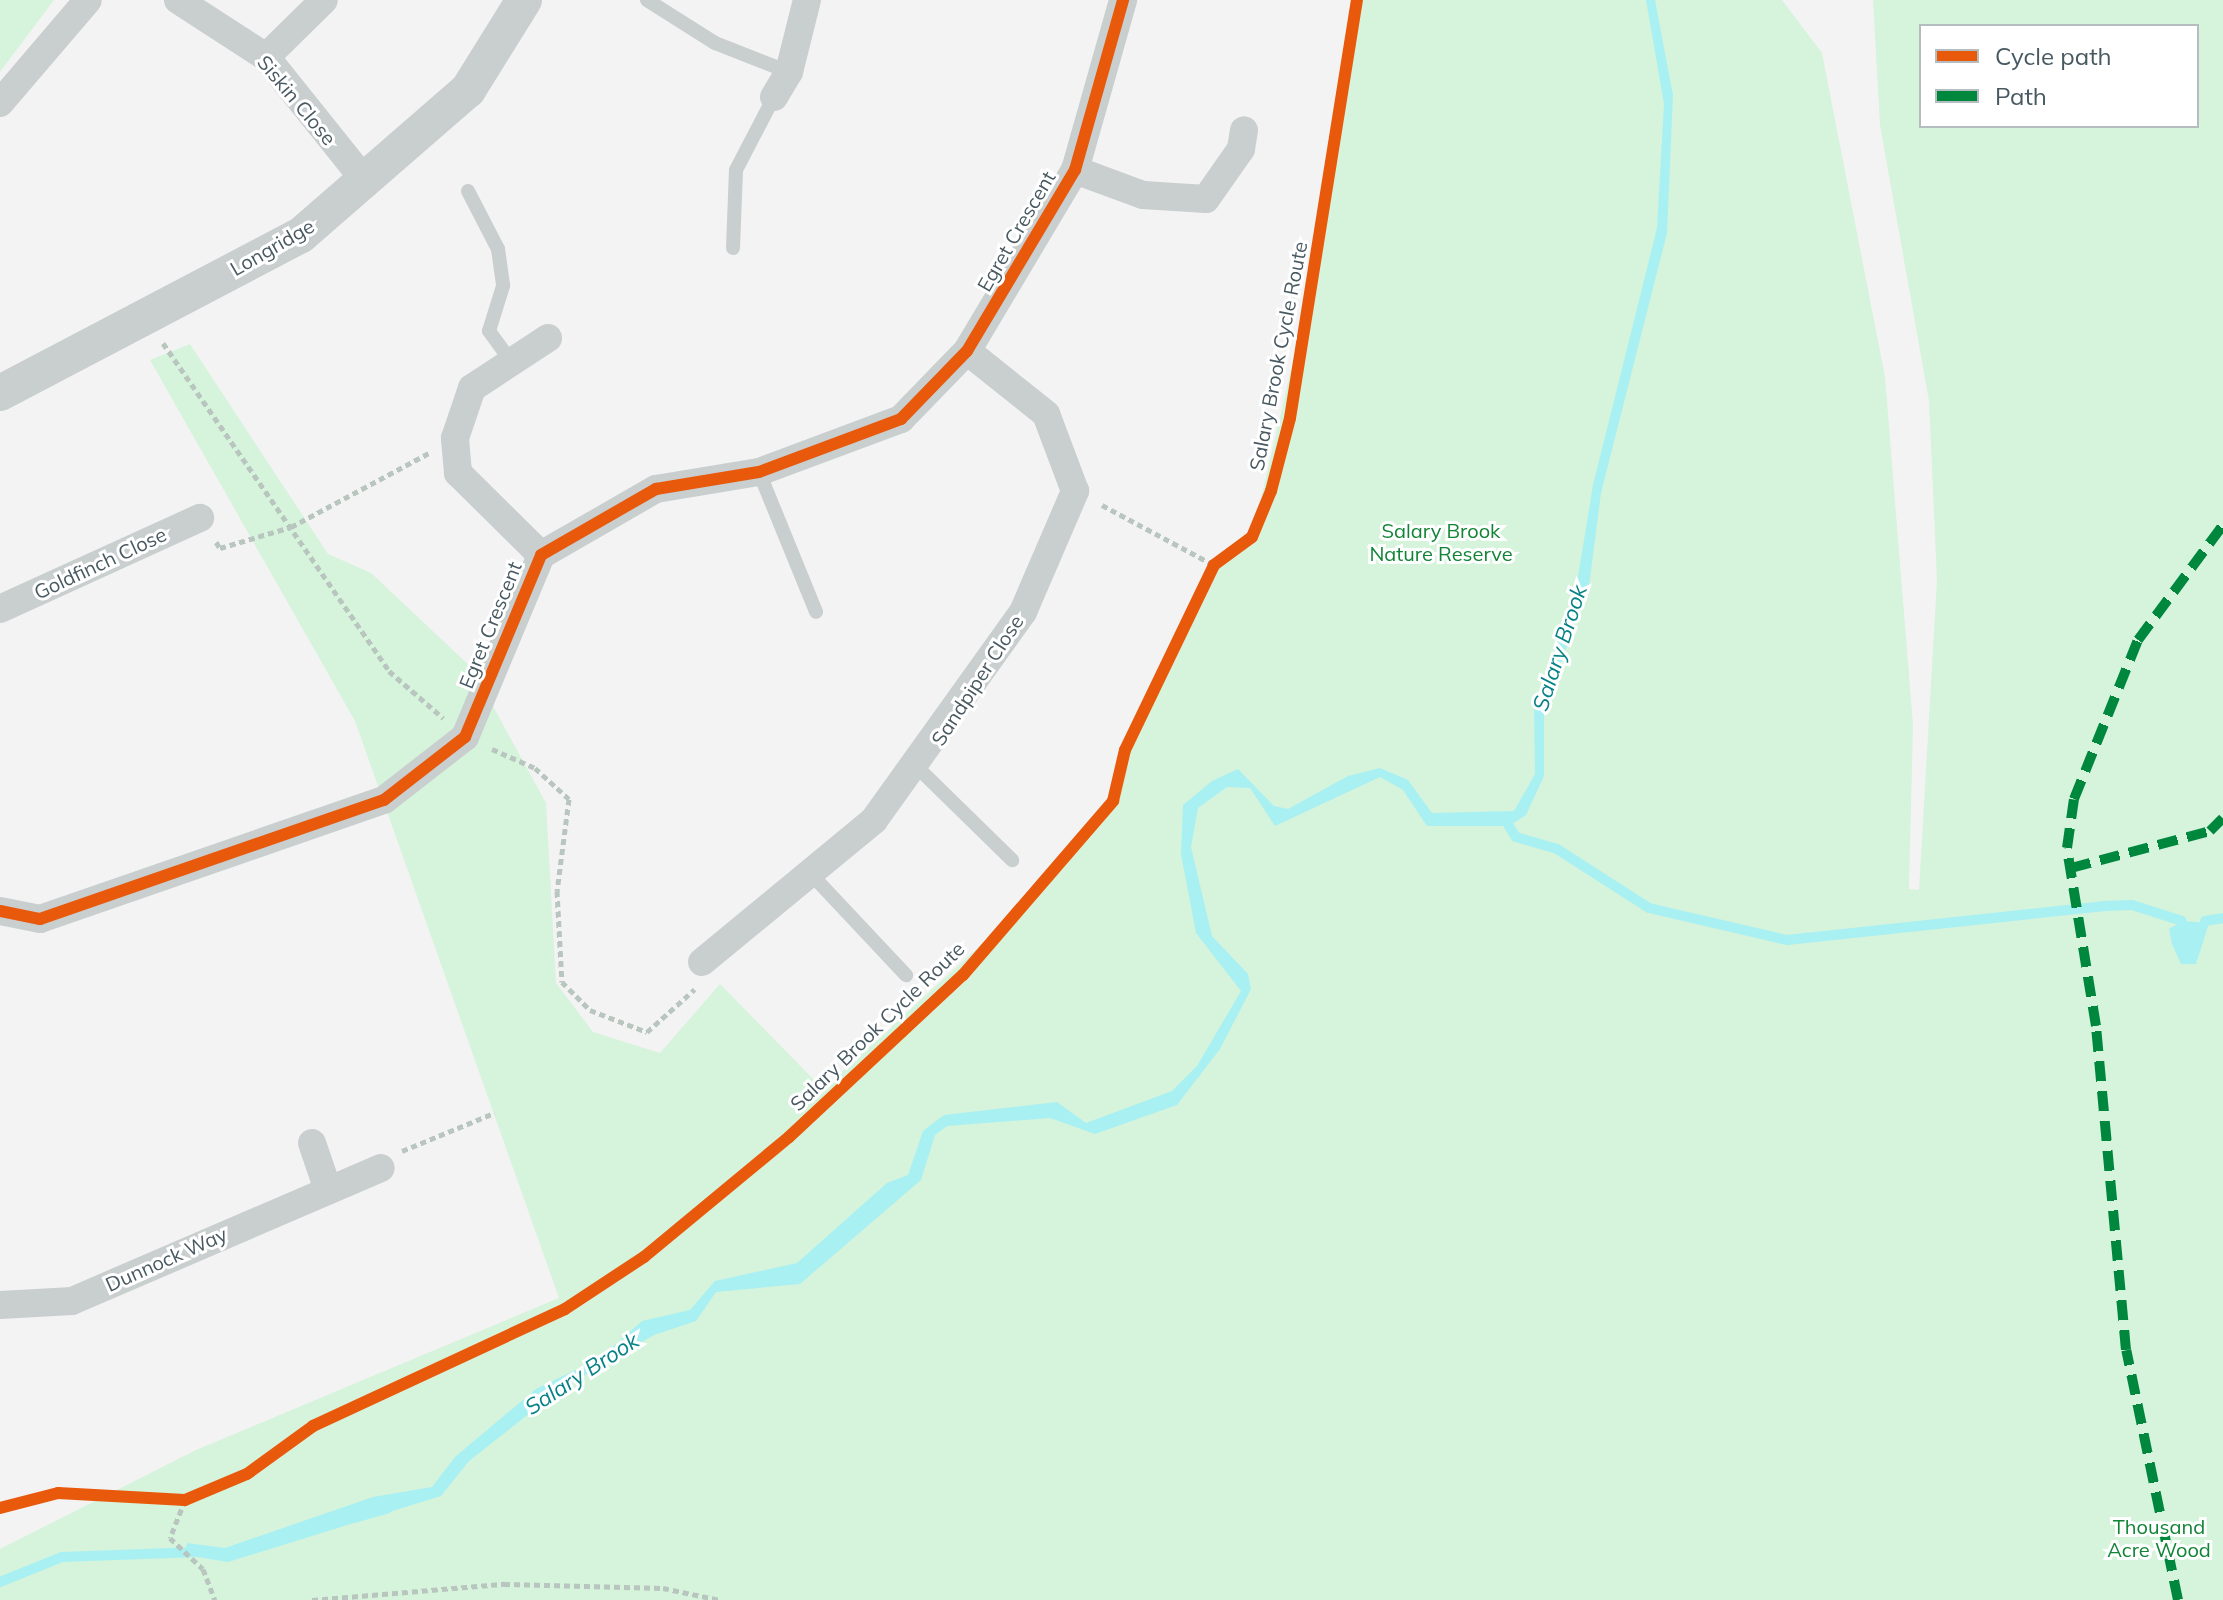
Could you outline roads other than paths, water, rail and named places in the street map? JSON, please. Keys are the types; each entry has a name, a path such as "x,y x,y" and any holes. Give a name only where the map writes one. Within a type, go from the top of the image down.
{"street":[{"path":"0,103 88,0"},
{"name":"Siskin Close","path":"178,0 266,57 367,183"},
{"path":"266,57 324,0"},
{"name":"Longridge","path":"0,393 301,235 367,183 468,90 524,0"},
{"path":"774,97 789,72 807,0"},
{"name":"Egret Crescent","path":"0,911 40,919 384,800 465,737 541,555 656,489 759,472 901,419 967,351 1075,170 1123,0"},
{"path":"1075,170 1143,195 1206,199 1241,149 1244,130"},
{"path":"541,555 458,473 455,438 472,388 509,359 548,338"},
{"name":"Sandpiper Close","path":"702,962 874,820 918,768 1023,612 1075,491 1046,414 967,351"},
{"name":"Goldfinch Close","path":"0,609 200,518"},
{"path":"312,1143 328,1190"},
{"name":"Dunnock Way","path":"0,1305 72,1301 381,1168"}],"lane":[{"path":"647,0 715,43 789,72"},
{"path":"733,248 736,170 774,97"},
{"path":"468,191 500,258 503,286 489,331 509,359"},
{"path":"759,472 816,612"},
{"path":"918,768 1012,860"},
{"path":"811,874 906,975"}],"water":[{"path":"1646,0 1655,0 1673,95 1667,233 1601,493 1589,586 1544,708 1544,776 1526,815 1509,826 1427,826 1403,790 1380,777 1275,826 1250,788 1227,787 1198,808 1191,847 1212,936 1248,974 1251,989 1220,1049 1177,1105 1095,1134 1050,1118 947,1126 935,1135 921,1180 800,1284 716,1292 696,1321 654,1335 559,1390 469,1461 441,1496 228,1562 185,1555 187,1543 225,1548 373,1497 432,1487 455,1457 536,1389 600,1358 642,1321 690,1310 715,1281 797,1263 887,1183 908,1175 923,1131 944,1115 1057,1102 1086,1123 1172,1091 1197,1066 1241,991 1196,933 1181,854 1183,805 1212,781 1238,769 1274,806 1288,809 1348,776 1380,768 1408,780 1432,813 1514,811 1535,774 1534,709 1577,583 1593,485 1657,228 1664,104"},
{"path":"2183,921 2209,923 2196,964 2181,964 2172,944 2169,929"}],"waterway":[{"path":"1509,826 1516,837 1557,849 1649,908 1787,940 2105,906 2132,905 2182,921"},
{"path":"2205,921 2223,918"},
{"name":"Salary Brook","path":"354,1518 388,1508"},
{"name":"Salary Brook","path":"0,1582 62,1557 199,1552"}],"park label":[{"name":"Salary Brook Nature Reserve","path":"1441,542"},
{"name":"Thousand Acre Wood","path":"2159,1538"}]}
